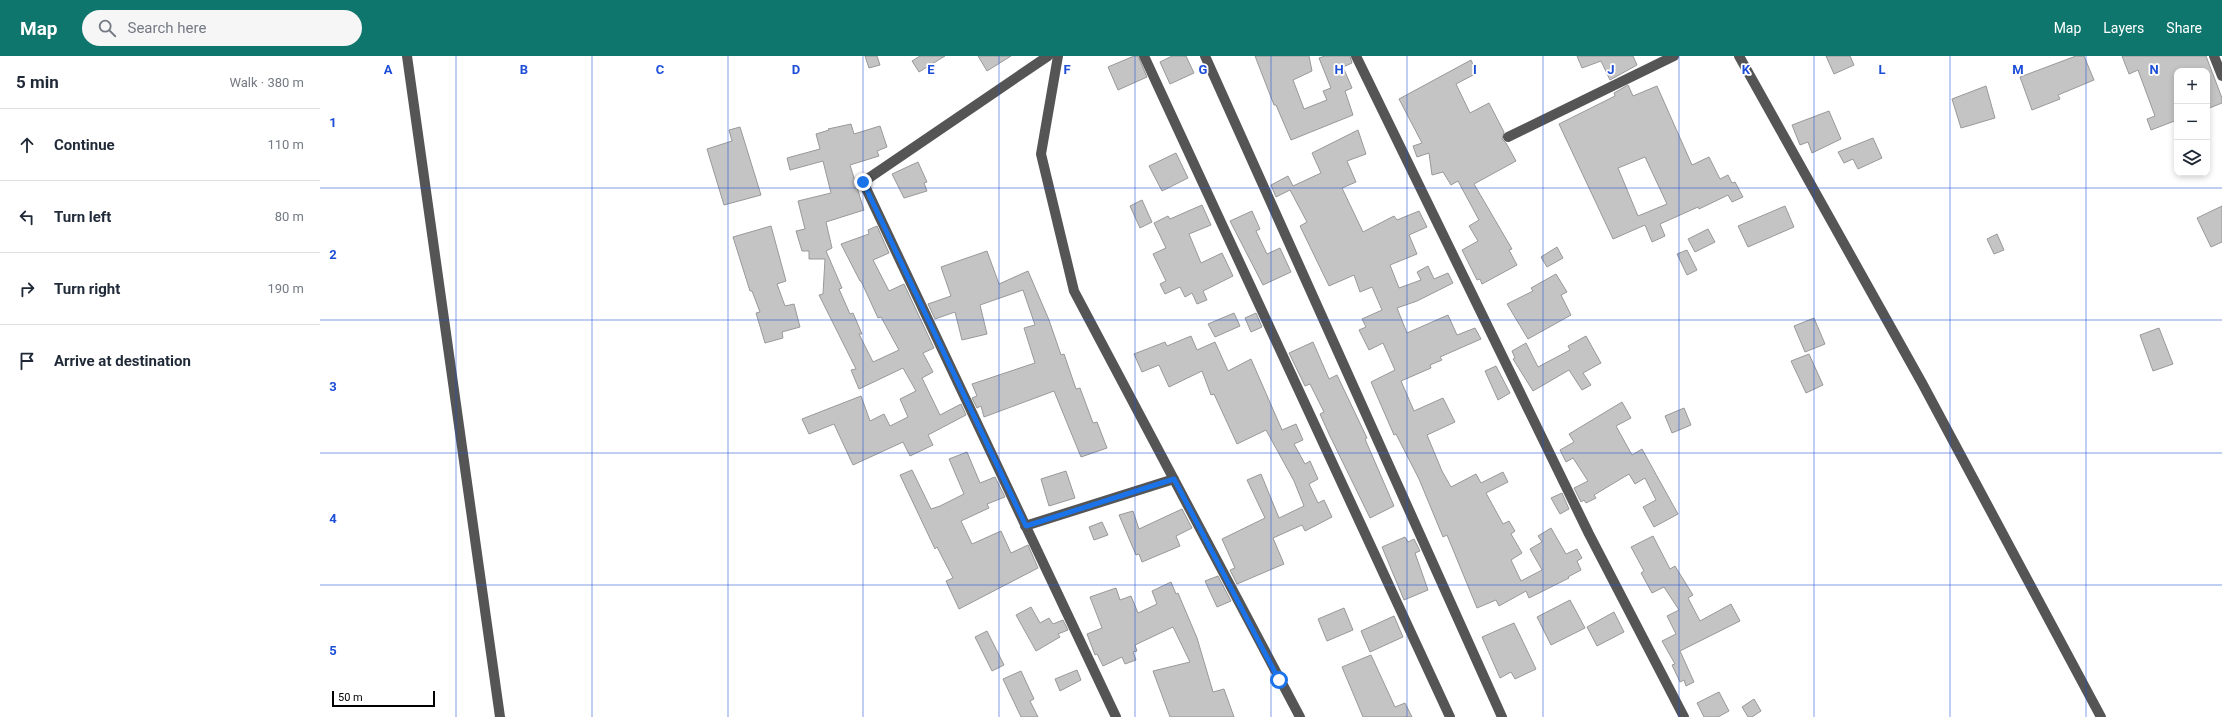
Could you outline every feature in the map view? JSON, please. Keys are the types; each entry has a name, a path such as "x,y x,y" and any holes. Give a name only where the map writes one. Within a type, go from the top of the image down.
{"street":[{"path":"407,56 500,717"},
{"path":"1048,56 863,182 1116,717"},
{"path":"1058,56 1041,154 1074,291 1300,717"},
{"path":"1144,56 1450,717"},
{"path":"1205,56 1502,717"},
{"path":"1356,56 1589,534 1684,717"},
{"path":"1508,137 1674,56"},
{"path":"1739,56 1922,383 2101,717"},
{"path":"2214,56 2222,76"},
{"path":"1026,526 1174,479"}],"building":[{"path":"865,56 877,56 880,65 869,68"},
{"path":"920,56 945,56 919,72 912,61"},
{"path":"978,56 1011,56 987,71"},
{"path":"1134,56 1138,56 1147,77 1118,90 1108,67"},
{"path":"1172,56 1186,56 1194,73 1170,84 1160,62"},
{"path":"1255,56 1309,56 1312,71 1293,80 1304,109 1327,100 1323,91 1331,88 1319,58 1325,56 1350,56 1352,63 1343,67 1352,88 1345,91 1353,115 1291,140 1276,105 1274,105"},
{"path":"1577,56 1633,56 1637,65 1610,80 1601,61 1582,68"},
{"path":"1826,56 1850,56 1854,65 1834,74"},
{"path":"2076,56 2084,56 2094,80 2058,95 2060,99 2032,110 2020,77"},
{"path":"2122,56 2206,56 2222,98 2222,103 2210,108 2210,68 2174,68 2174,121 2151,130 2147,119 2155,116 2138,70 2129,74"},
{"path":"1471,60 1477,73 1456,84 1470,113 1489,103 1504,132 1502,139 1506,143 1516,161 1474,184 1512,249 1509,250 1517,265 1482,284 1480,279 1477,280 1462,250 1478,241 1469,226 1479,220 1458,181 1451,185 1443,172 1432,175 1429,153 1417,157 1413,146 1422,143 1399,99"},
{"path":"1628,85 1633,96 1657,86 1692,165 1709,157 1720,179 1728,175 1732,183 1735,182 1743,197 1732,202 1728,195 1699,209 1698,207 1660,224 1665,236 1652,242 1645,225 1613,239 1559,124 1615,96 1614,93","holes":["1645,157 1667,204 1638,216 1618,168"]},
{"path":"1986,86 1995,118 1961,128 1952,99"},
{"path":"1829,111 1841,139 1812,153 1808,142 1800,145 1792,125"},
{"path":"851,124 854,134 880,126 887,147 877,151 879,156 850,165 864,210 826,222 832,248 826,251 842,288 839,289 850,314 853,313 862,334 859,334 873,362 899,350 881,317 878,318 861,281 841,244 869,234 868,230 877,226 889,253 873,260 889,291 904,284 934,348 923,353 933,372 922,378 940,415 961,404 966,415 928,435 933,445 910,456 903,442 853,465 834,424 809,434 802,419 861,396 870,421 884,414 890,426 908,417 900,399 916,391 903,368 859,389 851,370 856,369 819,295 823,294 825,259 809,259 809,251 802,251 796,231 805,229 798,201 831,193 823,161 790,170 787,158 820,149 816,134 829,130 828,129"},
{"path":"740,127 761,195 724,205 707,149 732,141 729,130"},
{"path":"1358,130 1366,154 1347,161 1356,182 1342,188 1363,232 1394,216 1397,220 1419,211 1427,227 1409,235 1417,254 1390,265 1399,288 1421,280 1417,272 1428,266 1434,279 1448,273 1453,283 1417,301 1397,308 1407,333 1448,315 1457,335 1475,328 1481,339 1440,357 1442,360 1430,365 1431,368 1401,381 1414,411 1443,398 1455,422 1427,435 1442,471 1451,487 1476,474 1481,483 1503,472 1508,482 1486,493 1503,524 1509,521 1515,531 1511,534 1522,553 1511,560 1521,581 1542,570 1530,549 1542,542 1538,536 1551,528 1566,554 1577,549 1582,558 1577,561 1581,570 1568,577 1569,578 1529,598 1526,591 1499,606 1496,600 1477,608 1447,535 1443,537 1419,479 1396,434 1394,435 1371,382 1395,370 1383,343 1369,350 1359,330 1366,327 1362,319 1382,310 1372,287 1360,292 1354,275 1329,286 1300,226 1307,222 1290,190 1276,197 1271,185 1288,176 1293,186 1321,173 1312,153"},
{"path":"1873,138 1882,158 1858,169 1853,159 1844,163 1838,152"},
{"path":"1176,153 1188,178 1162,191 1149,166"},
{"path":"918,162 927,182 924,183 927,191 904,198 892,174"},
{"path":"1142,200 1152,222 1140,228 1130,206"},
{"path":"1202,205 1211,225 1189,234 1201,263 1222,253 1233,276 1203,291 1207,300 1197,304 1192,293 1185,297 1180,287 1165,294 1160,284 1166,281 1153,254 1166,248 1154,223 1168,216 1170,219"},
{"path":"1785,206 1794,227 1748,247 1738,226"},
{"path":"2222,206 2222,242 2211,247 2197,218"},
{"path":"1252,211 1260,229 1256,231 1267,254 1280,248 1291,272 1263,285 1230,221"},
{"path":"771,226 786,281 777,284 785,306 794,304 800,327 782,332 783,338 765,343 756,313 760,312 752,291 750,291 733,237"},
{"path":"1708,229 1715,242 1695,252 1688,239"},
{"path":"1997,234 2004,250 1994,254 1987,239"},
{"path":"1557,247 1563,258 1547,267 1541,257"},
{"path":"1687,250 1697,270 1687,275 1677,254"},
{"path":"987,251 999,284 1028,271 1049,320 1061,355 1064,354 1076,389 1080,388 1093,423 1097,422 1107,448 1081,457 1054,391 984,417 981,406 977,408 972,398 977,396 972,384 1035,363 1024,328 1035,325 1023,290 980,305 987,334 962,340 955,312 935,319 928,304 951,296 941,267"},
{"path":"1556,274 1567,292 1561,295 1571,315 1528,339 1507,304 1533,291 1531,288"},
{"path":"1234,313 1240,326 1215,337 1208,324"},
{"path":"1256,313 1262,327 1251,332 1245,318"},
{"path":"1814,318 1825,344 1805,352 1794,326"},
{"path":"2159,328 2173,364 2153,371 2140,335"},
{"path":"1191,336 1197,350 1215,342 1228,371 1251,359 1282,430 1296,424 1303,440 1294,444 1305,464 1310,461 1318,479 1309,484 1318,503 1324,500 1332,517 1305,531 1302,525 1273,538 1284,564 1237,584 1230,570 1235,568 1222,539 1265,518 1247,480 1261,474 1279,518 1304,506 1294,481 1266,430 1237,444 1214,394 1211,395 1202,371 1169,387 1159,365 1142,372 1134,354 1165,342 1167,346"},
{"path":"1586,336 1601,363 1583,373 1591,385 1582,390 1569,370 1533,391 1513,359 1515,358 1512,351 1526,343 1538,367 1570,350 1568,346"},
{"path":"1313,342 1329,379 1337,375 1367,438 1365,439 1394,506 1370,518 1320,414 1324,412 1310,384 1305,386 1289,353"},
{"path":"1809,354 1823,385 1806,393 1791,361"},
{"path":"1496,366 1510,393 1498,400 1485,371"},
{"path":"1622,402 1631,418 1616,426 1632,455 1642,449 1678,514 1654,527 1643,507 1656,500 1645,478 1635,484 1629,474 1594,495 1596,498 1586,503 1584,500 1581,502 1574,488 1588,481 1573,458 1566,462 1560,450 1574,442 1569,434"},
{"path":"1684,408 1691,425 1672,433 1665,416"},
{"path":"967,452 980,483 995,477 1005,497 987,504 989,508 961,521 972,544 1001,531 1011,553 1028,545 1038,568 959,609 946,581 953,578 937,547 935,549 900,475 912,470 931,509 940,506 964,494 949,459"},
{"path":"1066,471 1075,498 1049,506 1041,479"},
{"path":"1562,493 1569,509 1560,514 1551,498"},
{"path":"1182,509 1192,528 1176,536 1180,546 1142,562 1139,554 1136,555 1119,515 1133,511 1139,529"},
{"path":"1102,522 1108,535 1094,540 1089,527"},
{"path":"1653,536 1670,569 1675,566 1693,595 1688,598 1700,621 1731,604 1740,621 1680,651 1694,682 1686,686 1684,680 1680,682 1672,665 1675,664 1662,641 1676,634 1667,616 1679,610 1664,587 1652,593 1641,573 1644,571 1631,547"},
{"path":"1405,537 1408,542 1414,539 1420,551 1415,553 1428,590 1404,600 1382,547"},
{"path":"1218,576 1231,601 1217,607 1205,581"},
{"path":"1171,582 1176,594 1178,593 1197,638 1213,692 1224,689 1234,717 1170,717 1153,671 1190,662 1173,627 1135,645 1137,651 1133,652 1136,660 1125,664 1122,657 1103,666 1097,654 1095,655 1087,634 1102,628 1090,597 1116,588 1120,600 1131,596 1138,613 1157,604 1152,591"},
{"path":"1570,600 1585,628 1551,645 1537,617"},
{"path":"1031,607 1040,623 1049,618 1053,624 1063,620 1068,630 1058,634 1060,637 1036,651 1016,615"},
{"path":"1344,608 1353,630 1327,641 1318,619"},
{"path":"1614,612 1624,632 1597,646 1587,627"},
{"path":"1394,616 1403,637 1370,652 1361,631"},
{"path":"1514,623 1536,669 1515,679 1511,672 1500,678 1482,637"},
{"path":"987,631 1004,665 992,671 975,637"},
{"path":"1371,655 1395,707 1405,703 1412,717 1363,717 1342,667"},
{"path":"1077,670 1081,680 1060,691 1055,679"},
{"path":"1021,671 1034,699 1030,701 1038,717 1021,717 1003,679"},
{"path":"1719,692 1729,711 1718,717 1704,717 1697,703"},
{"path":"1754,699 1761,711 1752,717 1748,717 1742,707"}],"route":[{"path":"863,182 1026,526 1174,479 1279,680"}]}
